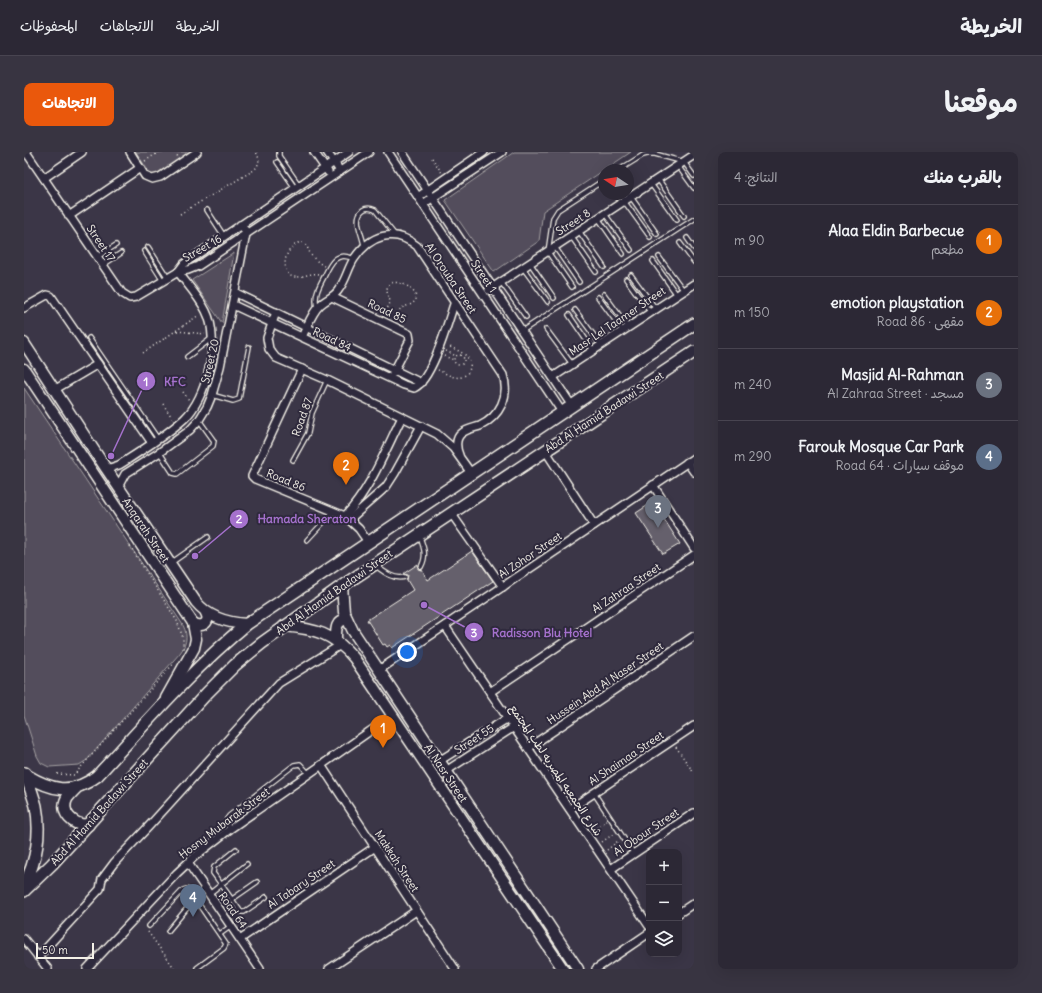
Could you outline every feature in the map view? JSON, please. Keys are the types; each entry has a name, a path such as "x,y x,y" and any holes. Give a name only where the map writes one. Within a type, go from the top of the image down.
{"main road":[{"name":"Abd Al Hamid Badawi Street","path":"25,772 47,787 66,789 76,788 90,782 208,658 247,624 694,324"},
{"name":"Abd Al Hamid Badawi Street","path":"24,891 52,864 206,693 236,665 284,626 419,534 694,352"},
{"path":"24,884 32,865 38,831 36,806 25,772"},
{"path":"76,788 67,798 65,810 67,816 76,824 88,824"}],"street":[{"name":"Street 17","path":"26,152 122,293 127,297 136,297 178,272"},
{"path":"44,178 82,152"},
{"path":"130,152 145,176 149,179 160,177 197,152"},
{"path":"314,152 331,177"},
{"path":"327,152 340,171"},
{"name":"Street 16","path":"178,272 188,260 349,152"},
{"name":"Street 16","path":"178,272 193,268 369,152"},
{"name":"Street 1","path":"388,152 483,294 567,409"},
{"name":"Street 1","path":"402,152 553,377 567,409"},
{"path":"418,197 484,152"},
{"path":"423,204 501,152"},
{"name":"Street 8","path":"634,195 694,155"},
{"path":"69,216 139,167"},
{"name":"Street 8","path":"483,294 626,200"},
{"path":"240,225 245,230 246,234"},
{"name":"Street 20","path":"118,487 125,474 160,452 183,435 199,420 212,395 220,367 236,293 246,234"},
{"path":"302,337 317,308 332,297 339,289 354,259 364,247 378,238 387,235 395,235"},
{"name":"Al Orouba Street","path":"395,235 403,237 417,246 454,304 503,375 506,389 503,403 494,415 482,425 462,433 456,444 459,455"},
{"name":"Street 20","path":"105,467 115,467 119,465 177,425 194,407 200,394 210,364 213,336 206,311 178,272"},
{"name":"Masr Lel Taamer Street","path":"553,377 694,284"},
{"name":"Road 84","path":"233,305 404,385 414,388 421,383 236,293"},
{"path":"24,308 46,295 51,296 98,364 155,441"},
{"name":"Road 85","path":"332,297 407,333 410,338 390,379"},
{"path":"421,383 431,366 454,304"},
{"path":"276,312 267,338 272,354 276,358 327,380 443,438 459,455 471,473"},
{"name":"Anqarah Street","path":"24,343 118,487 196,602 206,613 225,621 247,624"},
{"path":"54,390 98,364"},
{"path":"210,364 220,367"},
{"name":"Anqarah Street","path":"24,369 193,623 196,639 194,648 158,711"},
{"name":"Road 86","path":"302,369 252,476 255,479 348,518 359,528 368,542"},
{"path":"348,518 364,491 402,417"},
{"path":"348,518 386,487 421,426"},
{"path":"545,450 594,525"},
{"name":"Al Zohor Street","path":"379,670 694,458"},
{"path":"687,462 694,472"},
{"path":"653,485 694,548"},
{"path":"451,513 503,587"},
{"name":"Al Zahraa Street","path":"490,692 694,555"},
{"name":"Al Nasr Street","path":"342,586 343,604 347,619 353,631 578,969"},
{"path":"193,623 197,626 205,624 208,621 208,616 206,613"},
{"path":"38,957 100,889 102,879 114,863 279,683 339,642 336,627 340,621 347,619"},
{"name":"Al Nasr Street","path":"284,626 313,630 329,635 339,642 354,658 562,969"},
{"name":"شارع الجمعيه المصريه لطب المجتمع","path":"445,626 646,922"},
{"name":"Hussein Abd Al Naser Street","path":"528,748 694,636"},
{"name":"Hosny Mubarak Street","path":"87,969 188,863 230,829 393,716"},
{"name":"Street 55","path":"439,761 508,718"},
{"name":"Al Shaimaa Street","path":"570,809 694,726"},
{"name":"Street 55","path":"446,771 514,727"},
{"name":"Makkah Street","path":"321,766 455,969"},
{"name":"Al Obour Street","path":"611,869 694,813"},
{"name":"Al Tabary Street","path":"240,939 375,847"},
{"name":"Road 64","path":"188,863 260,969"},
{"path":"682,911 694,902"},
{"path":"329,969 416,911"},
{"path":"596,969 646,935"},
{"path":"24,939 48,969"}],"lane":[{"path":"279,152 279,156 297,187"},
{"path":"629,164 643,155 655,154 681,164 694,176"},
{"path":"277,162 297,187"},
{"path":"681,164 694,188"},
{"path":"658,179 684,216"},
{"path":"572,286 548,252 552,221 555,212 598,184"},
{"path":"651,184 677,220"},
{"path":"629,200 657,234"},
{"path":"629,200 650,237"},
{"path":"364,247 358,218 359,213 366,208 375,210 395,235"},
{"path":"208,210 224,236"},
{"path":"605,214 631,250"},
{"path":"598,218 623,254"},
{"path":"522,331 694,218"},
{"path":"579,231 604,267"},
{"path":"571,236 596,272"},
{"path":"687,238 694,248"},
{"path":"680,243 694,262"},
{"path":"97,257 116,245"},
{"path":"148,247 165,279"},
{"path":"555,247 579,282"},
{"path":"144,250 165,279"},
{"path":"103,265 121,253"},
{"path":"317,308 316,293 331,262 338,257 346,256 354,259"},
{"path":"659,257 681,293"},
{"path":"653,261 681,293"},
{"path":"530,263 554,298"},
{"path":"523,268 548,302"},
{"path":"631,275 653,311"},
{"path":"626,279 653,311"},
{"path":"501,282 526,317"},
{"path":"604,294 626,329"},
{"path":"598,297 626,329"},
{"path":"575,310 601,345"},
{"path":"569,316 594,350"},
{"path":"546,329 572,364"},
{"path":"187,357 213,336"},
{"path":"89,338 155,441"},
{"path":"212,395 233,401 239,399 250,347"},
{"name":"Road 87","path":"293,460 308,433 310,418 327,380"},
{"path":"160,452 172,471 177,474 214,446 214,442 199,420"},
{"path":"307,540 334,511"},
{"path":"419,534 425,552 425,557 420,567"},
{"path":"170,564 208,538"},
{"path":"374,565 391,576 402,578 405,577"},
{"path":"230,829 226,823 229,816 294,765 300,764 308,774"},
{"path":"594,793 634,854"},
{"path":"236,849 213,869 213,873 239,911 243,912 266,897"},
{"path":"209,894 247,864"},
{"path":"231,900 257,882"},
{"path":"168,931 204,888"},
{"path":"147,927 184,889 189,890 226,942 226,946 197,968"},
{"path":"220,934 231,926"}],"path":[{"path":"139,167 159,152"},
{"path":"180,214 254,170 259,164 256,152"},
{"path":"432,158 446,178"},
{"path":"324,276 311,273 299,277 292,277 289,275 285,259 288,251 298,243 304,243 307,245 314,258 321,264 328,267"},
{"path":"381,320 390,303 387,287 394,282 404,285 416,294 416,300 412,304 401,308 390,325"},
{"path":"143,353 206,311"},
{"path":"175,331 213,336"},
{"path":"438,348 456,356 462,355 465,359 464,362 460,365 457,364 438,348"},
{"path":"431,366 455,378 462,377 469,370 470,363 467,357 438,348"},
{"path":"454,360 456,356"},
{"path":"183,392 194,407"},
{"path":"163,404 177,425"},
{"path":"126,540 178,621 183,638 183,654"},
{"path":"57,774 74,774 178,660"},
{"path":"672,741 694,773"},
{"path":"587,834 610,818"},
{"path":"595,847 619,830"},
{"path":"600,854 624,838"},
{"path":"147,927 175,969"}],"shaded area":[{"path":"136,152 194,152 152,177"},
{"path":"514,152 631,152 613,164 598,164 598,174 543,211 539,241 494,272 445,200"},
{"path":"234,253 222,323 192,280"},
{"path":"24,388 181,622 186,634 185,645 180,653 87,760 79,765 49,767 41,763 37,756 24,715"}],"building":[{"path":"653,502 680,544 663,554 636,513"},
{"path":"472,551 493,581 392,648 390,645 387,647 385,644 383,645 367,620 413,590 407,580 408,575 403,574 418,564 418,569 422,570 428,580"}],"place":[{"name":"KFC","path":"111,456"},
{"name":"emotion playstation","path":"346,485"},
{"name":"Masjid Al-Rahman","path":"658,528"},
{"name":"Hamada Sheraton","path":"195,556"},
{"name":"Radisson Blu Hotel","path":"424,605"},
{"name":"Alaa Eldin Barbecue","path":"383,748"},
{"name":"Farouk Mosque Car Park","path":"193,917"}]}
